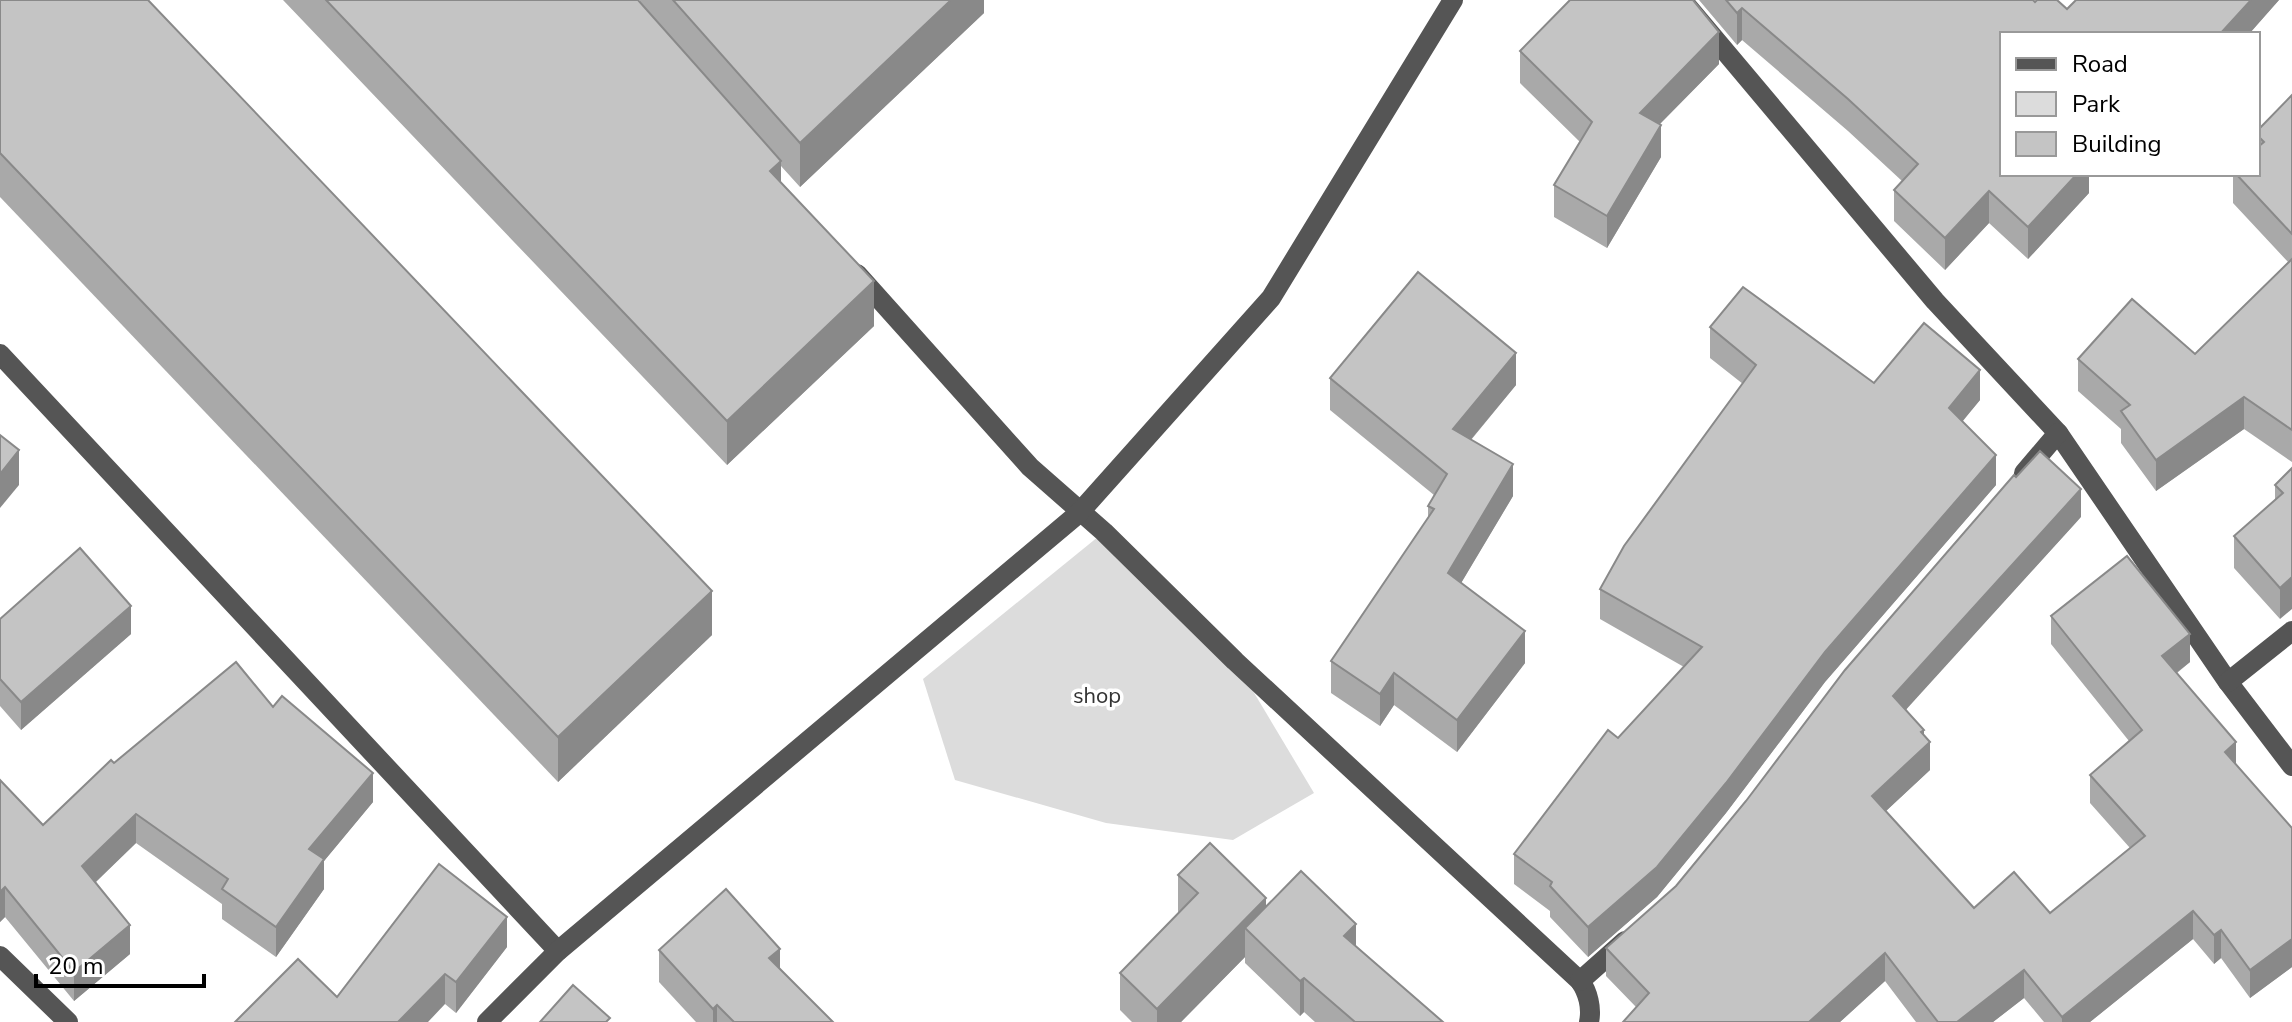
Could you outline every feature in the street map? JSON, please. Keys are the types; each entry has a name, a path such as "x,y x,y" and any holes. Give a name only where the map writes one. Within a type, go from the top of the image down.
{"street":[{"path":"487,1022 558,951 1079,513 1271,298 1453,0"},
{"path":"1682,0 1935,301 2058,433 2228,682 2292,766"},
{"path":"847,263 1030,467 1104,532 1247,672 1580,981 1586,989 1589,1022"},
{"path":"0,354 558,951"},
{"path":"2007,492 2058,433"},
{"path":"2228,682 2292,631"},
{"path":"1580,981 1645,925"},
{"path":"0,956 68,1022"}],"green space":[{"name":"shop","path":"1104,532 1235,661 1314,793 1233,840 1106,823 955,780 923,679"}],"building":[{"path":"0,0 148,0 712,591 558,737 0,153"},
{"path":"326,0 638,0 781,161 770,171 874,281 727,421"},
{"path":"673,0 951,0 800,143"},
{"path":"1570,0 1693,0 1719,32 1640,113 1661,125 1607,216 1554,185 1592,122 1520,51"},
{"path":"1726,0 2057,0 2067,9 2076,0 2251,0 2222,32 2000,32 2000,176 2075,176 2028,227 1989,191 1945,238 1894,190 1918,164 1742,8 1737,13"},
{"path":"2292,95 2292,234 2238,176 2260,176 2260,145 2264,142 2260,138 2260,128"},
{"path":"2292,259 2292,430 2244,397 2156,460 2121,411 2130,405 2078,359 2132,299 2195,354"},
{"path":"1418,272 1516,353 1453,429 1513,464 1448,573 1525,631 1457,720 1394,673 1380,694 1331,661 1434,509 1428,506 1447,474 1330,378"},
{"path":"1743,287 1874,383 1924,323 1980,370 1949,408 1996,455 1825,652 1726,783 1657,867 1588,927 1550,886 1552,882 1514,854 1608,730 1618,738 1702,647 1600,589 1624,546 1756,365 1710,327"},
{"path":"0,435 19,450 0,474"},
{"path":"2040,451 2081,489 1893,696 1924,730 1921,732 1930,742 1872,796 1974,908 2014,872 2050,913 2145,836 2090,775 2142,730 2051,616 2127,556 2190,634 2162,656 2236,742 2225,752 2292,828 2292,939 2250,970 2221,930 2214,935 2193,911 2062,1017 2024,970 1957,1022 1938,1022 1885,953 1809,1022 1623,1022 1649,993 1606,948 1676,886 1746,801 1845,670 2014,475 2016,477"},
{"path":"2292,468 2292,577 2280,588 2234,536 2283,493 2275,485"},
{"path":"80,548 131,606 21,702 0,679 0,619"},
{"path":"236,662 273,707 282,696 373,773 309,849 324,859 276,927 222,889 228,879 136,814 82,866 130,925 74,972 5,887 0,892 0,780 43,825 111,760 114,763"},
{"path":"1210,843 1266,898 1157,1009 1120,973 1198,893 1178,875"},
{"path":"439,864 507,917 456,982 445,974 398,1022 235,1022 298,959 337,997"},
{"path":"1301,871 1356,924 1344,936 1443,1022 1355,1022 1304,978 1300,981 1245,928"},
{"path":"726,889 780,949 769,958 833,1022 734,1022 717,1005 713,1009 659,950"},
{"path":"573,985 610,1018 606,1022 540,1022"}]}
